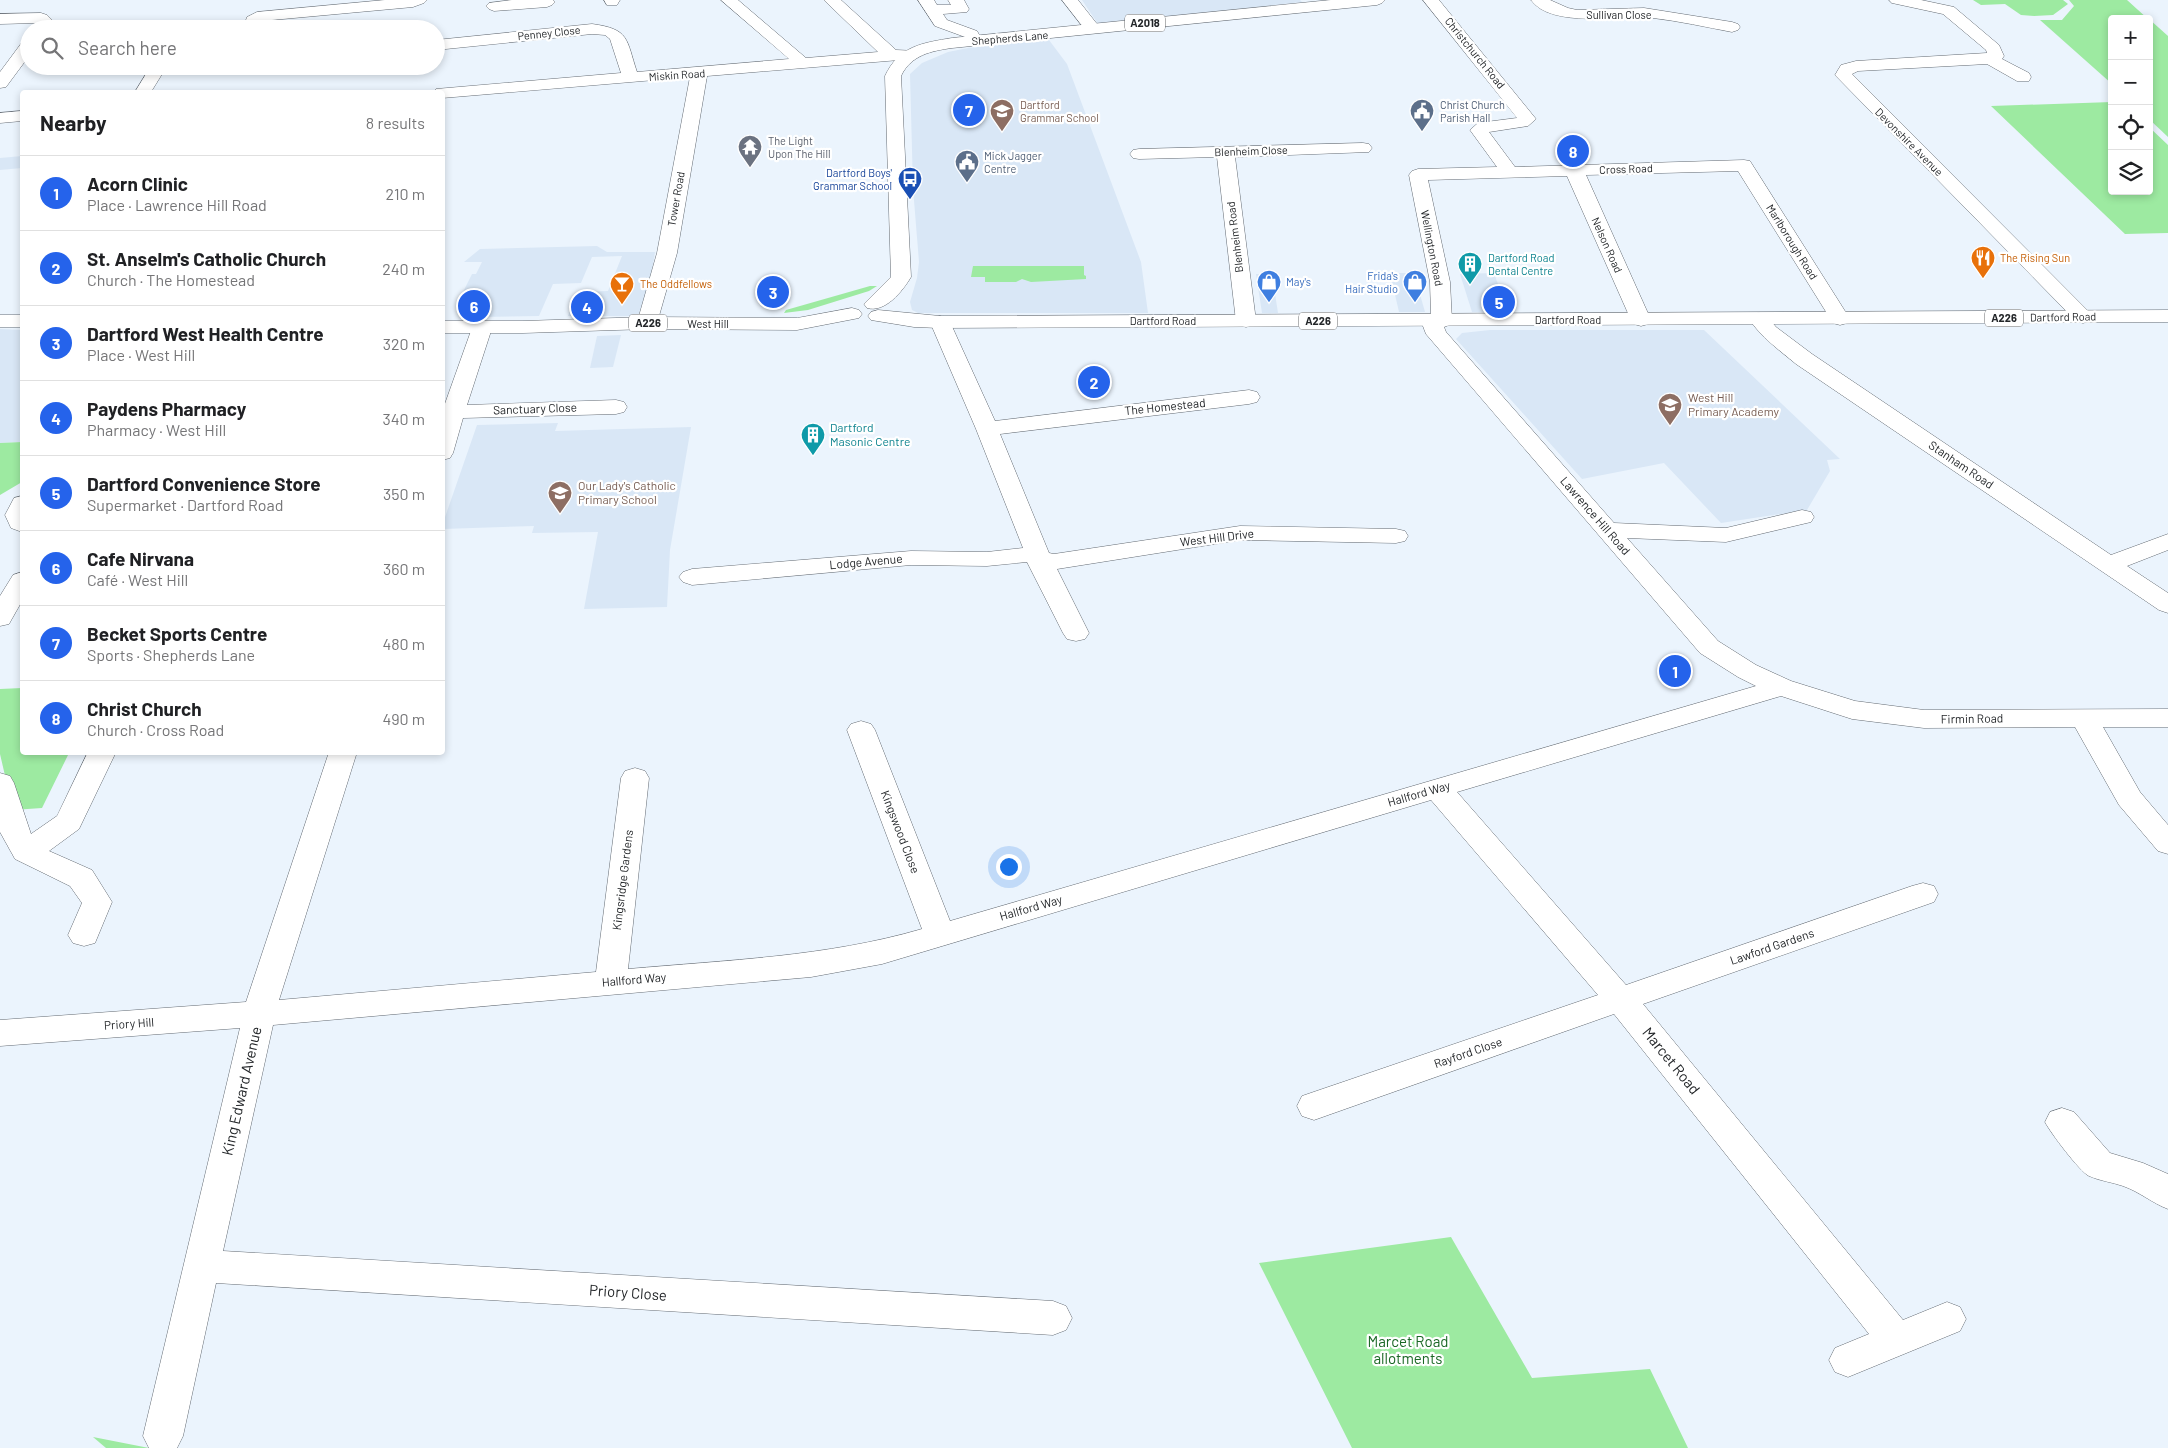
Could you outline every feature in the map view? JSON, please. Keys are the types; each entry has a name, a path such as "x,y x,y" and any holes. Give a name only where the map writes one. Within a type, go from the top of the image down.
{"street":[{"path":"253,20 257,17 307,6 413,2 419,0"},
{"path":"729,0 798,58 801,64"},
{"path":"832,0 891,55"},
{"path":"929,5 961,9 956,0"},
{"path":"1070,0 1093,29"},
{"name":"Shepherds Lane","path":"876,310 901,277 893,76 896,65 911,54 941,45 975,41 1224,14 1377,0"},
{"name":"Christchurch Road","path":"1431,0 1527,119 1521,124 1484,126 1479,130 1510,173"},
{"name":"Sullivan Close","path":"1539,0 1553,9 1575,14 1597,16 1644,13 1732,27"},
{"path":"1897,0 1942,8 1953,13 1993,48 1996,56 1991,59 2023,77"},
{"path":"494,6 519,2 547,2"},
{"path":"929,5 941,24 971,34 975,41"},
{"path":"0,19 41,18 44,20"},
{"name":"Penney Close","path":"445,43 592,29 609,32 617,37 631,78"},
{"name":"Miskin Road","path":"445,93 911,54"},
{"path":"0,84 20,56"},
{"name":"Devonshire Avenue","path":"1991,59 1856,66 1847,69 1843,74 2083,317"},
{"name":"Tower Road","path":"647,324 667,251 699,73"},
{"path":"144,90 153,75"},
{"path":"0,118 20,116"},
{"name":"Blenheim Close","path":"1139,154 1363,148"},
{"name":"Blenheim Road","path":"1225,152 1246,321"},
{"name":"Cross Road","path":"1418,175 1744,165"},
{"name":"Marlborough Road","path":"1744,165 1840,319"},
{"name":"Nelson Road","path":"1574,170 1641,320"},
{"name":"Wellington Road","path":"1418,175 1440,282 1437,321"},
{"name":"West Hill","path":"445,327 797,324 852,314 862,319 876,310"},
{"name":"Dartford Road","path":"876,310 914,321 940,322 2168,316"},
{"name":"Stanham Road","path":"1759,319 1768,331 1804,359 2168,605"},
{"path":"0,321 20,321"},
{"name":"Lawrence Hill Road","path":"1437,321 1436,334 1708,647 1746,671 1781,687"},
{"path":"940,322 987,429 1039,558 1076,633"},
{"path":"445,443 482,328"},
{"name":"The Homestead","path":"987,429 1083,423 1250,397"},
{"name":"Sanctuary Close","path":"454,412 616,407"},
{"path":"1607,530 1726,535 1802,517"},
{"name":"West Hill Drive","path":"1039,558 1053,562 1240,533 1396,536"},
{"path":"2107,565 2168,541"},
{"name":"Lodge Avenue","path":"692,577 912,558 987,559 1028,555 1039,558"},
{"path":"0,618 20,584"},
{"name":"Firmin Road","path":"1781,687 1852,710 1924,719 2168,718"},
{"name":"Hallford Way","path":"258,1014 811,965 882,952 1781,687"},
{"path":"2083,717 2129,798 2168,844"},
{"name":"Kingswood Close","path":"861,730 940,935"},
{"path":"25,852 69,822 101,755"},
{"name":"King Edward Avenue","path":"163,1436 258,1014 342,755"},
{"name":"Kingsridge Gardens","path":"611,982 635,778"},
{"path":"0,783 12,828 25,852 81,878 97,902 84,935"},
{"name":"Marcet Road","path":"1438,789 1621,1000 1897,1340"},
{"name":"Lawford Gardens","path":"1621,1000 1923,894"},
{"name":"Rayford Close","path":"1314,1106 1621,1000"},
{"name":"Priory Hill","path":"0,1033 258,1014"},
{"path":"2062,1122 2099,1165 2131,1173 2164,1189 2168,1194"},
{"name":"Priory Close","path":"202,1266 1053,1318"},
{"path":"1848,1360 1948,1319"}],"shaded area":[{"path":"1082,0 1300,0 1302,2 1098,24"},
{"name":"Dartford Grammar School","path":"1049,40 1067,64 1141,262 1148,313 918,313 912,310 910,302 917,278 919,262 913,188 910,74 922,63 948,52 968,48"},
{"path":"20,156 20,168 0,170 0,158"},
{"path":"597,246 607,252 655,252 651,277 638,316 568,316 578,292 608,291 622,256 592,257 581,283 553,284 539,316 478,317 485,302 458,302 472,274 476,274 482,262 464,262 480,249"},
{"path":"1390,273 1414,273 1425,312 1399,312"},
{"path":"1494,273 1508,312 1472,312 1460,274"},
{"path":"1256,274 1272,274 1278,313 1262,313"},
{"path":"0,329 20,330 20,442 0,443"},
{"name":"West Hill Primary Academy","path":"1490,330 1704,330 1840,459 1827,460 1830,471 1807,510 1721,523 1664,463 1582,479 1456,339 1462,333"},
{"path":"621,335 613,367 590,368 597,336"},
{"name":"Our Lady's Catholic Primary School","path":"558,423 555,431 691,427 670,550 667,607 584,609 598,532 532,533 534,526 445,529 445,517 477,425"}],"green space":[{"path":"1973,0 2063,0 2068,4 2053,15 2034,16 2021,15 2005,4 1981,5"},
{"path":"2069,0 2127,0 2144,15 2108,15 2108,80 2040,20 2062,20 2074,6"},
{"path":"2153,23 2168,36 2168,137 2153,123"},
{"path":"2108,102 2108,195 2153,195 2153,131 2168,145 2168,233 2125,234 1991,106"},
{"path":"973,266 1084,266 1086,279 1031,282 1022,279 1016,282 985,282 985,277 971,277"},
{"path":"870,286 877,286 869,291 808,310 784,313 786,310"},
{"path":"20,442 20,483 0,495 0,443"},
{"path":"20,688 20,755 68,755 42,808 13,810 0,754 0,689"},
{"name":"Marcet Road allotments","path":"1451,1237 1532,1378 1650,1369 1688,1448 1352,1448 1259,1263"},
{"path":"93,1437 149,1448 106,1448"}],"place":[{"name":"Becket Sports Centre","path":"969,110"},
{"name":"Dartford Grammar School","path":"1002,132"},
{"name":"Christ Church Parish Hall","path":"1422,132"},
{"name":"Christ Church","path":"1573,151"},
{"name":"The Light Upon The Hill","path":"750,168"},
{"name":"Mick Jagger Centre","path":"967,183"},
{"name":"Dartford Boys' Grammar School","path":"910,200"},
{"name":"The Rising Sun","path":"1983,279"},
{"name":"Dartford Road Dental Centre","path":"1470,285"},
{"name":"Dartford West Health Centre","path":"773,292"},
{"name":"Dartford Convenience Store","path":"1499,302"},
{"name":"May's","path":"1269,303"},
{"name":"Frida's Hair Studio","path":"1415,303"},
{"name":"The Oddfellows","path":"622,305"},
{"name":"Cafe Nirvana","path":"474,306"},
{"name":"Paydens Pharmacy","path":"587,307"},
{"name":"St. Anselm's Catholic Church","path":"1094,382"},
{"name":"West Hill Primary Academy","path":"1670,426"},
{"name":"Dartford Masonic Centre","path":"813,456"},
{"name":"Our Lady's Catholic Primary School","path":"560,514"},
{"name":"Acorn Clinic","path":"1675,671"}]}
